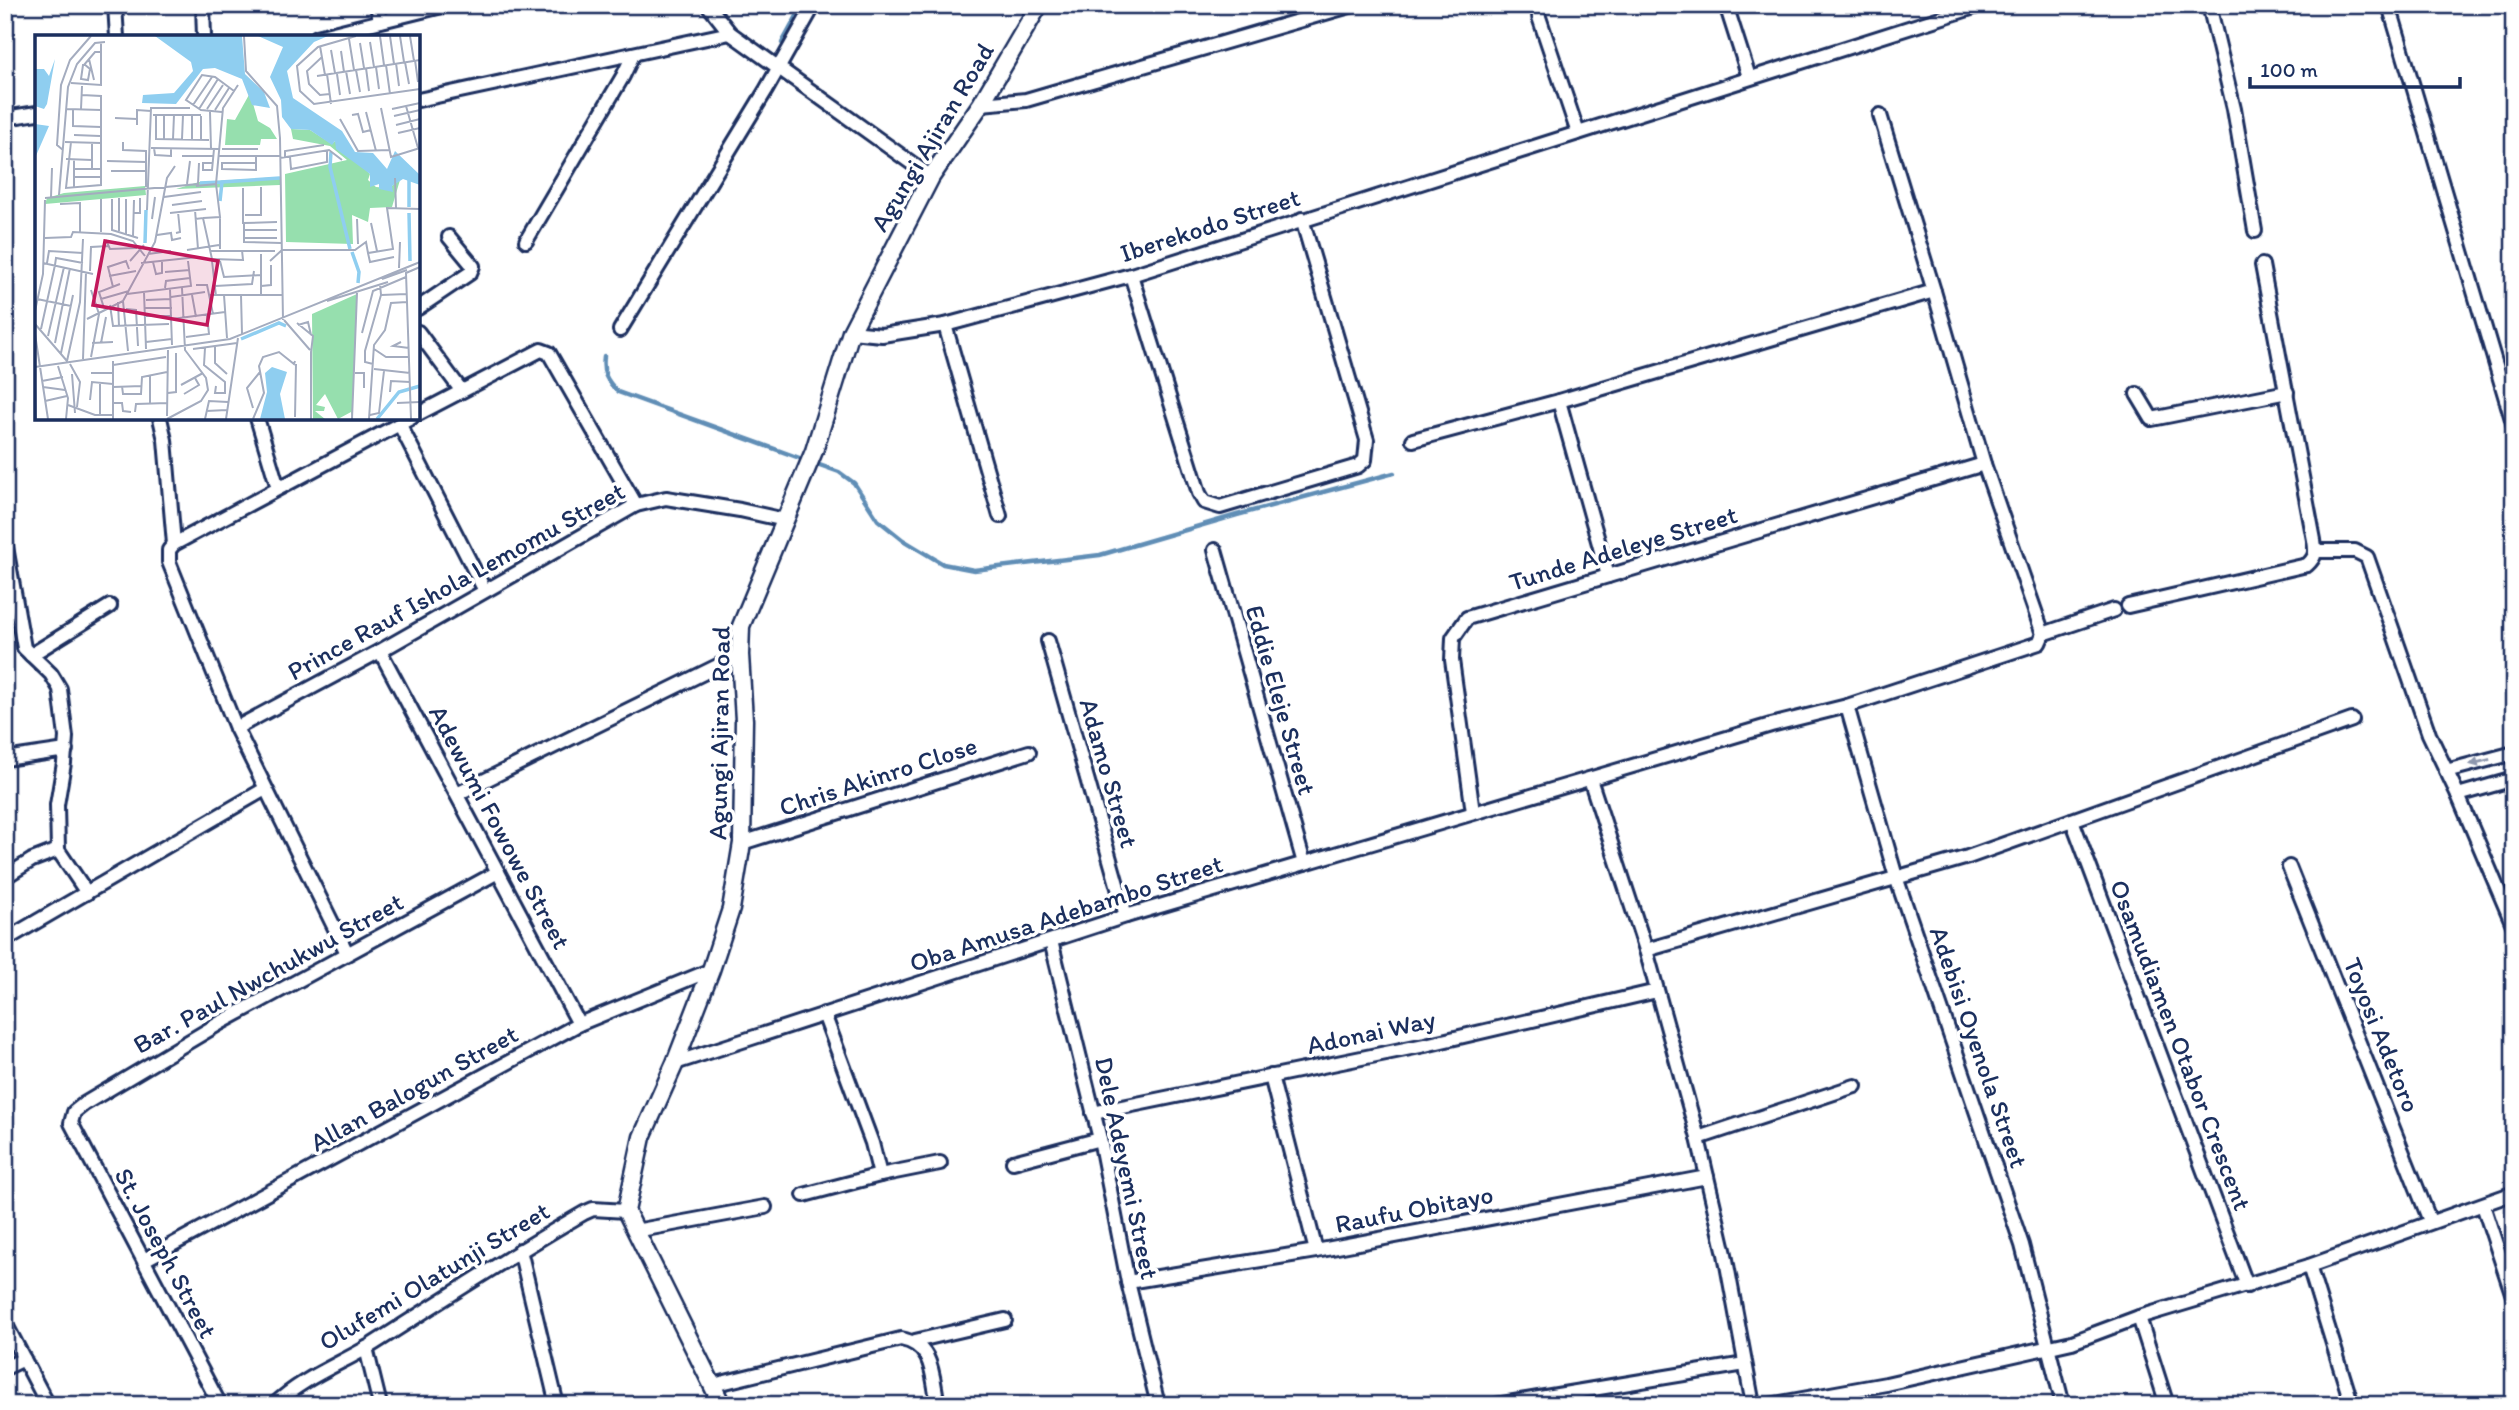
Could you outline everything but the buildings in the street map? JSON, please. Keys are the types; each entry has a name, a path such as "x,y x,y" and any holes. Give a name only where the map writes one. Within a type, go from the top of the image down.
{"street":[{"path":"115,5 117,35"},
{"path":"203,5 204,35"},
{"path":"377,5 380,21"},
{"path":"325,35 446,5"},
{"path":"708,5 730,33 931,177"},
{"path":"620,330 814,5"},
{"name":"Agungi Ajiran Road","path":"625,1211 642,1137 675,1063 731,909 742,843 744,720 741,626 814,451 851,332 931,177 981,104 1039,5"},
{"path":"981,104 1026,100 1353,5"},
{"path":"1726,5 1749,77"},
{"name":"Iberekodo Street","path":"851,332 882,335 945,325 1131,275 1982,5"},
{"path":"2210,5 2234,109 2255,232"},
{"path":"2391,12 2514,426"},
{"path":"1539,17 1578,132"},
{"path":"420,100 730,33"},
{"path":"526,241 633,55"},
{"path":"5,118 35,113"},
{"path":"1881,115 1984,464 2043,634"},
{"path":"1131,275 1175,421 1204,502 1220,507 1358,466 1364,460 1367,440 1302,219"},
{"path":"420,307 470,273 473,267 449,237"},
{"path":"2128,606 2307,565 2314,559 2316,551 2262,265"},
{"path":"1413,440 1559,401 1934,291"},
{"path":"945,325 1000,516"},
{"path":"420,335 461,390"},
{"path":"420,413 541,350 545,351 549,353 636,505"},
{"path":"2137,394 2152,419 2287,392"},
{"path":"1559,401 1608,576"},
{"path":"160,420 165,440 174,544"},
{"path":"258,420 278,488"},
{"path":"347,953 236,727 169,562 169,550 174,544 405,421 484,589"},
{"name":"Tunde Adeleye Street","path":"1473,812 1452,660 1452,638 1467,618 1984,464"},
{"name":"Prince Rauf Ishola Lemomu Street","path":"236,727 380,651 484,589 636,505 666,498 785,520"},
{"path":"5,541 24,648 51,674 60,689 66,750 57,805 58,850 87,893"},
{"name":"Eddie Eleje Street","path":"1215,550 1304,863"},
{"path":"2316,551 2355,551 2367,557 2429,734 2514,927"},
{"path":"31,655 110,606"},
{"name":"Oba Amusa Adebambo Street","path":"675,1063 1126,916 1771,725 1847,706 2039,643 2043,634 2114,610"},
{"name":"Adamo Street","path":"1048,641 1126,916"},
{"name":"Adewumi Fowowe Street","path":"380,651 579,1024"},
{"path":"457,794 740,655"},
{"name":"Adebisi Oyenola Street","path":"1847,706 1896,877 2022,1245 2063,1405"},
{"path":"1646,950 1968,857 2352,720"},
{"path":"5,759 66,750"},
{"name":"Chris Akinro Close","path":"742,843 1029,752"},
{"path":"2446,771 2514,753"},
{"path":"1590,779 1646,950 1698,1138 1726,1254 1753,1405"},
{"path":"2458,795 2514,779"},
{"path":"5,940 265,789"},
{"name":"Osamudiamen Otabor Crescent","path":"2072,820 2247,1286"},
{"path":"5,877 32,860 58,850"},
{"name":"Toyosi Adetoro","path":"2290,867 2430,1221"},
{"name":"Bar. Paul Nwchukwu Street","path":"71,1123 74,1112 84,1104 220,1023 499,872"},
{"name":"Dele Adeyemi Street","path":"1051,941 1100,1139 1128,1282 1158,1405"},
{"name":"Allan Balogun Street","path":"144,1260 579,1024 711,970"},
{"name":"Adonai Way","path":"1093,1112 1425,1045 1657,991"},
{"path":"824,1014 872,1143 880,1175"},
{"path":"1271,1076 1316,1251"},
{"path":"1698,1138 1855,1086"},
{"name":"St. Joseph Street","path":"71,1123 220,1405"},
{"path":"1013,1162 1100,1139"},
{"path":"804,1195 940,1163"},
{"name":"Raufu Obitayo","path":"1128,1282 1316,1251 1707,1177"},
{"path":"1769,1405 1886,1384 2072,1342 2139,1317 2309,1266 2514,1193"},
{"path":"2483,1205 2514,1299"},
{"path":"635,1231 765,1207"},
{"name":"Olufemi Olatunji Street","path":"274,1405 322,1371 366,1348 520,1250 593,1209 625,1211"},
{"path":"625,1211 722,1405"},
{"path":"520,1250 556,1405"},
{"path":"2309,1266 2353,1405"},
{"path":"2139,1317 2167,1405"},
{"path":"713,1385 901,1339 915,1341 1005,1320"},
{"path":"5,1322 48,1405"},
{"path":"915,1341 927,1354 939,1405"},
{"path":"366,1348 380,1405"},
{"path":"5,1368 24,1359"},
{"path":"1496,1405 1745,1364"}],"waterway":[{"path":"782,43 803,5"},
{"path":"604,356 606,376 618,392 805,460"},
{"path":"814,463 839,472 854,483 878,520 903,540 943,564 974,570 1100,555 1394,473"}]}
